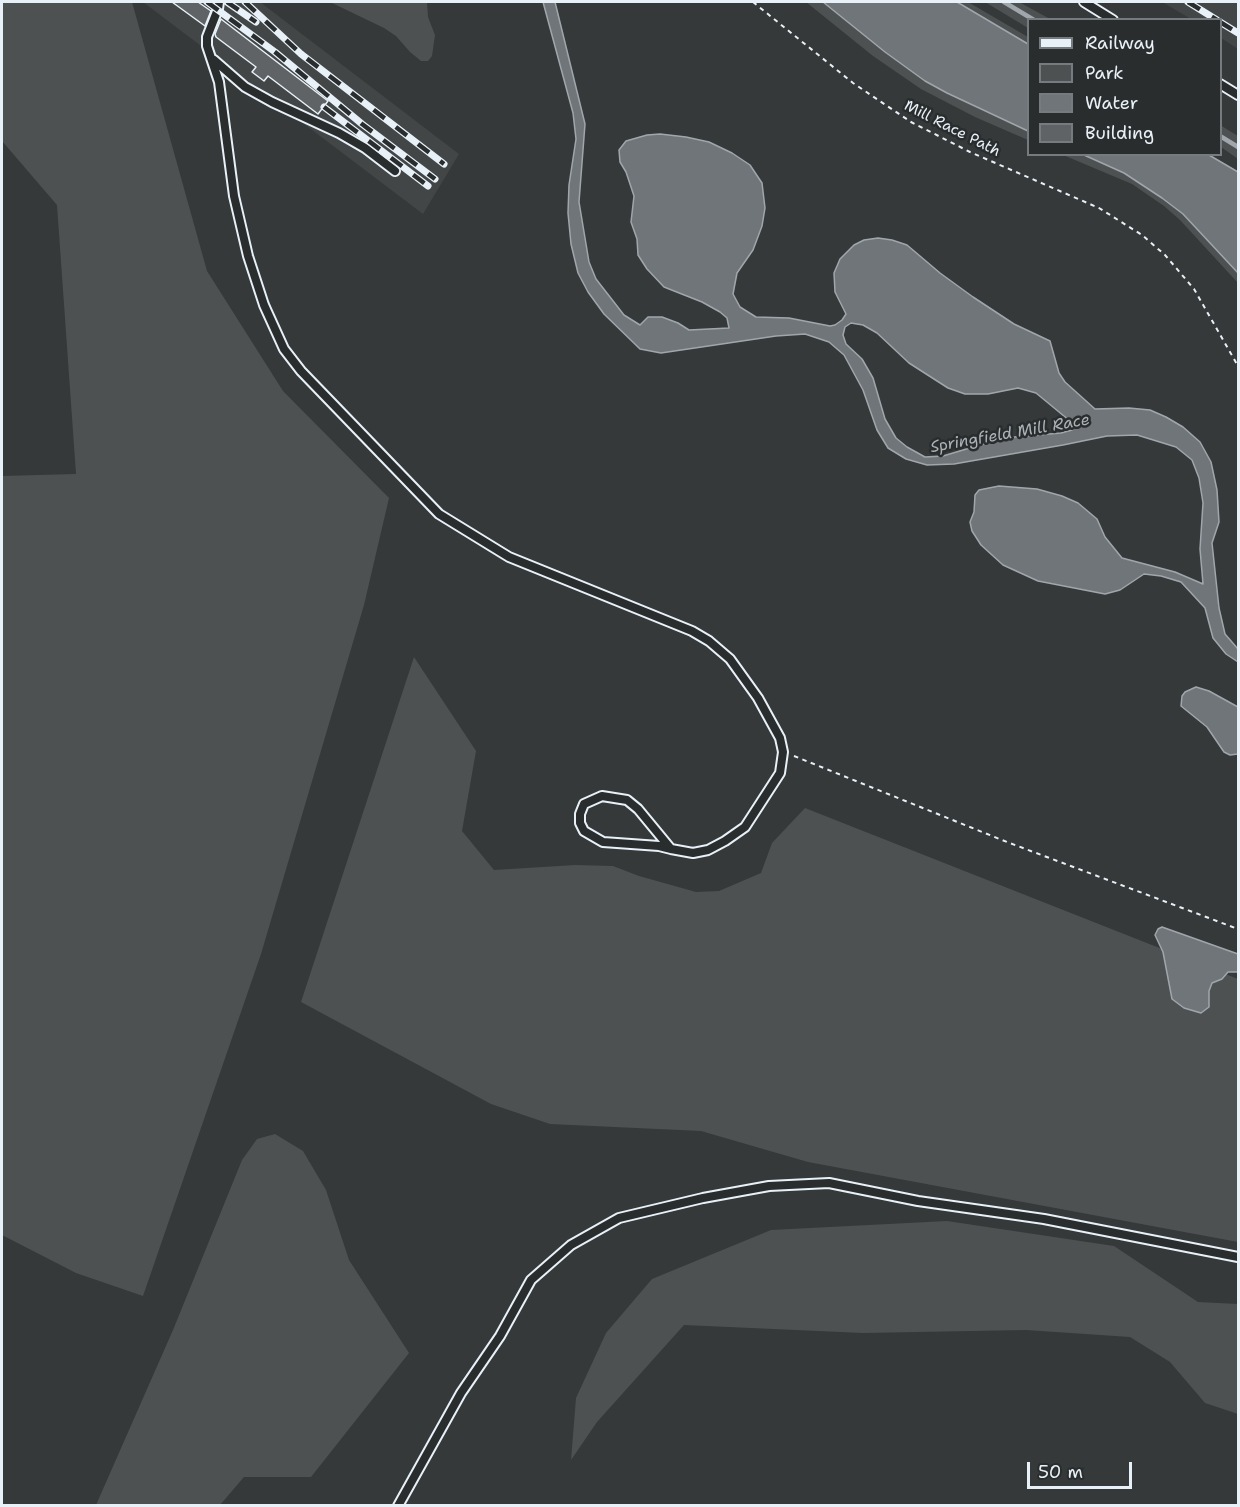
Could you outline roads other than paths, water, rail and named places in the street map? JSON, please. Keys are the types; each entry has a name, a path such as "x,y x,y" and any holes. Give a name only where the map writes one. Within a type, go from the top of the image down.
{"lane":[{"path":"219,2 207,37 207,46 219,82 234,196 248,256 264,305 284,349 301,371 439,514 476,539 509,557 692,631 710,641 730,659 759,698 780,738 783,752 780,773 745,827 725,841 708,850 693,853 671,849 659,846 603,842 584,831 580,823 580,813 584,804 602,796 627,800 638,809 671,849"},
{"path":"1084,2 1110,18"},
{"path":"209,54 245,87 339,133 365,148 395,171"},
{"path":"1222,85 1239,95"},
{"path":"398,1506 461,1393 500,1336 531,1280 571,1245 619,1218 703,1198 769,1186 829,1183 918,1202 1044,1219 1239,1257"}],"water":[{"path":"543,2 555,2 585,124 579,202 589,262 596,279 624,315 640,325 648,317 662,317 689,330 729,328 727,318 720,312 664,287 647,269 638,255 637,239 631,222 634,196 620,162 619,150 626,141 647,135 686,137 709,142 732,153 750,165 762,183 765,208 762,226 753,250 737,273 733,294 740,307 756,317 789,318 835,325 846,314 835,292 834,273 840,259 854,245 864,240 878,238 892,240 907,245 940,273 1014,324 1050,341 1059,373 1065,382 1095,409 1150,410 1183,427 1200,442 1211,462 1217,490 1219,522 1212,543 1219,608 1225,634 1238,649 1238,662 1226,654 1213,638 1205,608 1181,582 1144,574 1120,590 1105,594 1038,581 1003,565 981,545 972,531 970,522 974,512 975,495 979,490 999,486 1037,489 1078,503 1097,519 1105,537 1122,558 1175,572 1203,584 1200,549 1203,503 1199,478 1192,460 1176,447 1137,435 1107,436 954,464 927,465 906,459 888,448 877,430 863,390 844,355 829,342 805,334 776,336 661,353 640,349 604,314 578,273 571,244 568,213 569,185 576,139 573,113","holes":["851,323 863,325 877,333 909,363 948,388 965,394 988,394 1018,388 1036,393 1076,426 1072,430 1061,433 1003,438 943,456 925,457 896,438 885,419 873,378 862,359 846,344 843,335 845,327"]},
{"path":"823,2 957,2 1027,43 1027,131 925,81"},
{"path":"1086,156 1211,156 1238,172 1238,273 1183,214 1124,173"},
{"path":"1196,687 1209,691 1238,707 1238,754 1230,755 1224,752 1207,727 1181,706 1185,692"},
{"path":"1162,927 1238,954 1238,972 1228,972 1222,979 1212,983 1209,991 1209,1007 1201,1013 1184,1008 1172,999 1163,952 1155,935"}],"waterway":[{"path":"1004,2 1031,18"},
{"path":"1222,137 1238,147"}],"railway":[{"path":"207,2 275,52 362,124 435,179"},
{"path":"227,2 256,22"},
{"path":"245,2 301,54 444,164"},
{"path":"1188,2 1214,18"},
{"path":"1222,23 1238,33"},
{"path":"324,107 428,186"}],"water label":[{"name":"Springfield Mill Race","path":"1010,434"}]}
